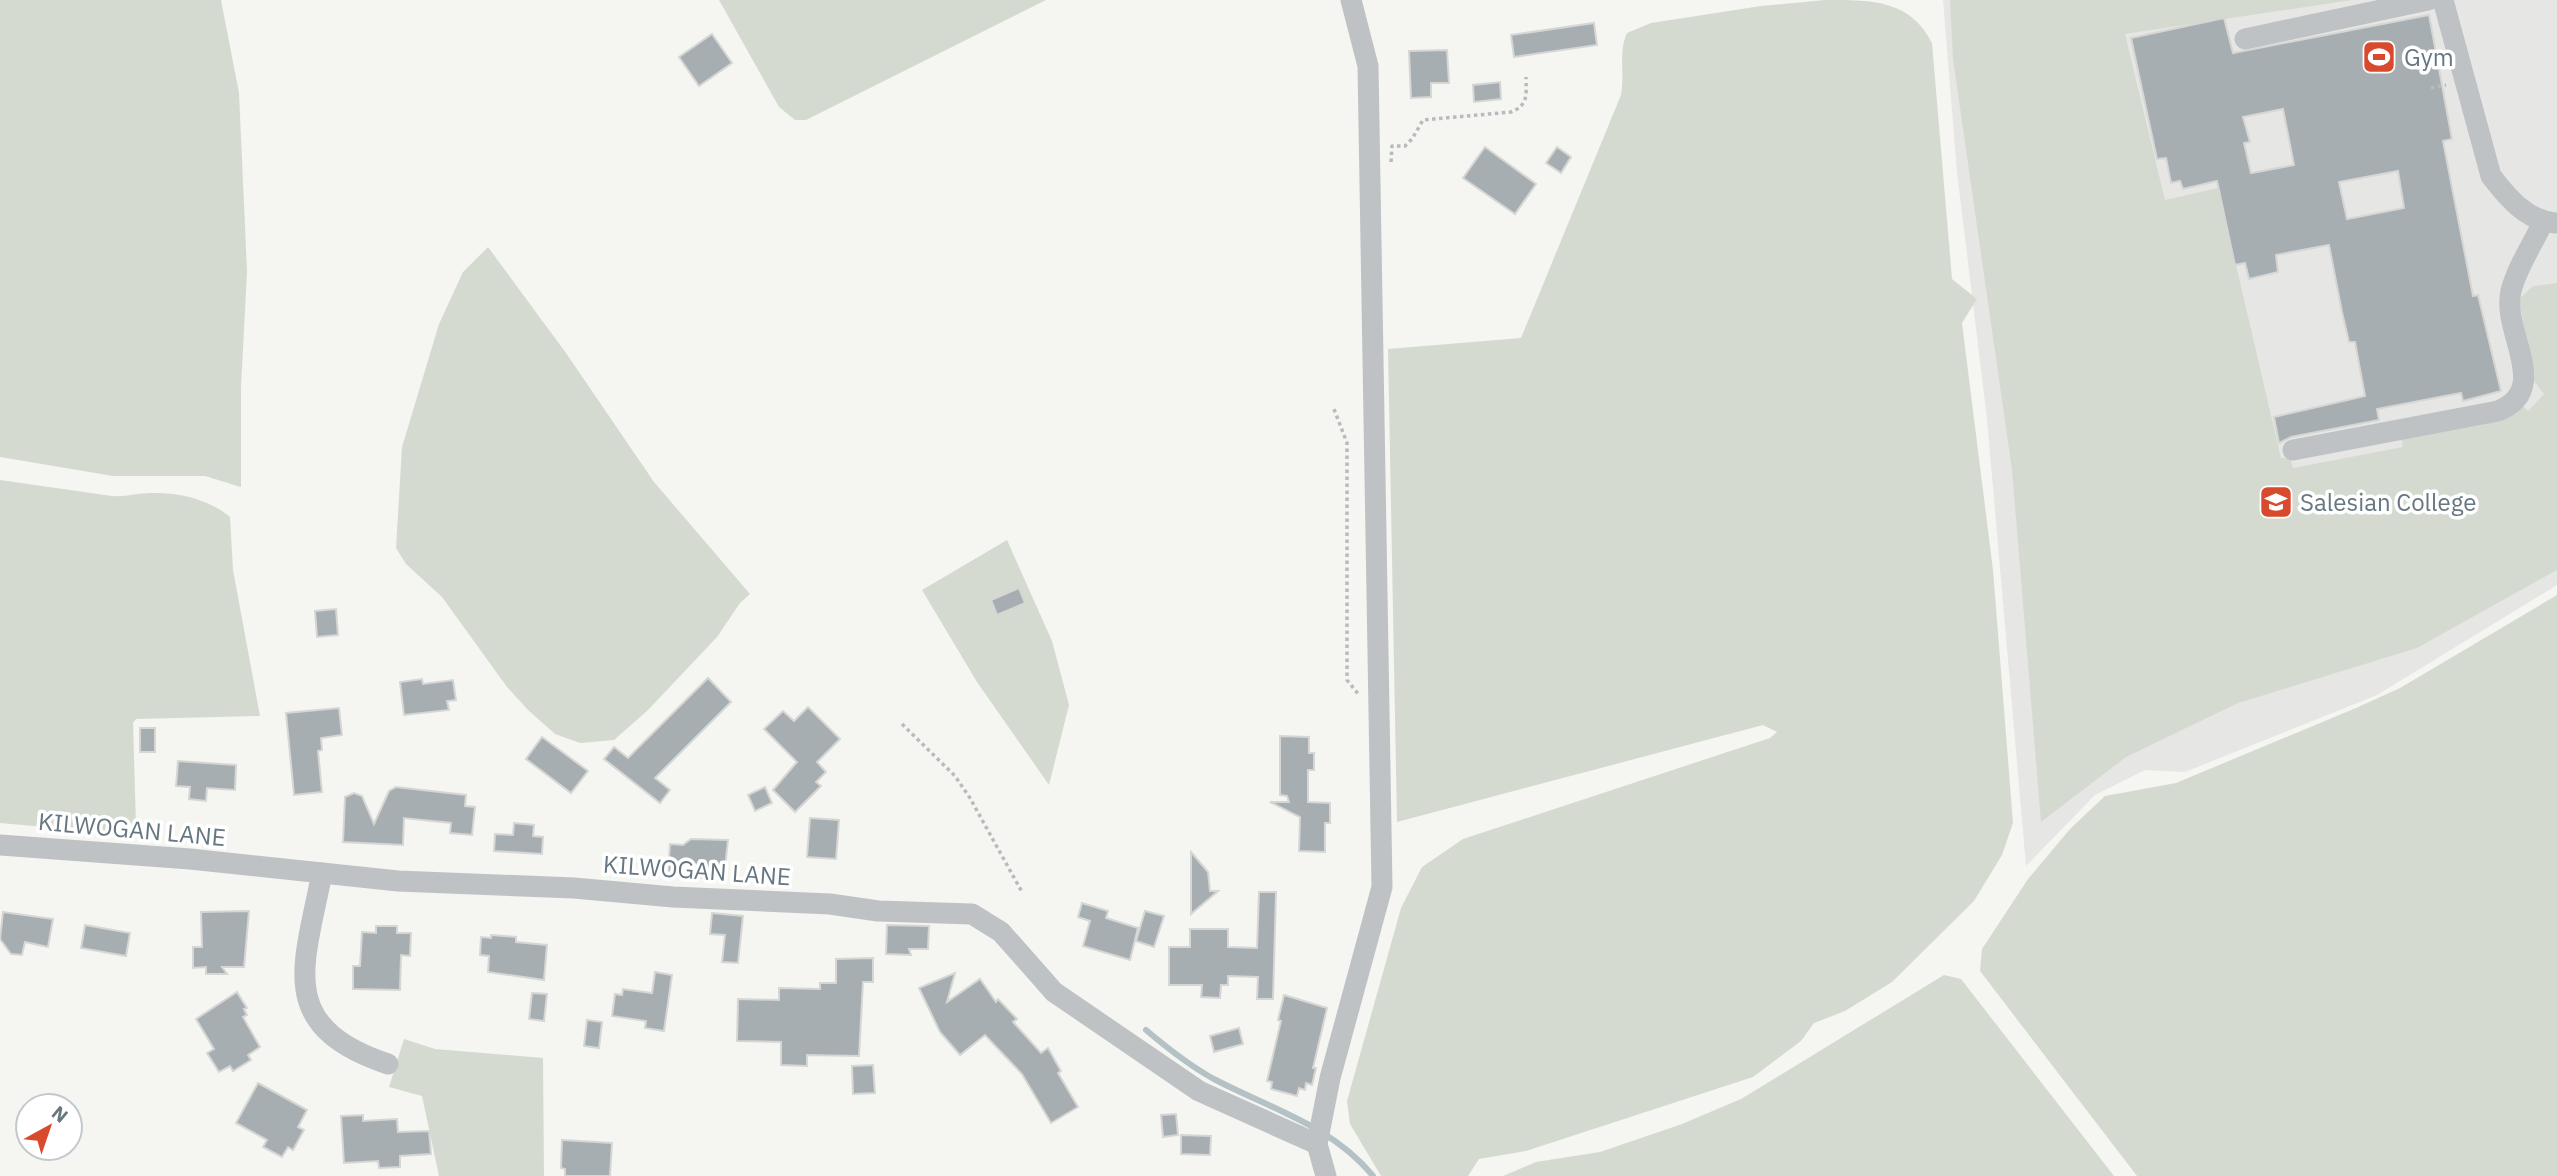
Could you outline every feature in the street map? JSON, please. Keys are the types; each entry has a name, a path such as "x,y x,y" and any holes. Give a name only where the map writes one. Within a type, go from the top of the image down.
{"street":[{"path":"1326,1176 1317,1140 1381,887 1367,66 1351,0"},
{"path":"2245,39 2428,0"},
{"path":"2293,450 2498,411 2512,405 2522,393 2524,380 2510,303 2511,290 2550,223 2522,209 2491,176 2443,0"},
{"name":"KILWOGAN LANE","path":"0,845 190,859 398,881 574,888 673,897 830,904 878,911 972,914 1001,932 1054,992 1199,1091 1317,1140"},
{"path":"322,873 303,989 315,1015 330,1035 354,1052 388,1063"}],"path":[{"path":"1391,174 1392,146 1405,146 1423,120 1511,112 1522,108 1527,99 1525,77"},
{"path":"1334,409 1346,443 1347,680 1379,713"},
{"path":"902,724 955,776 1022,891"}],"shaded area":[{"path":"0,0 221,0 239,93 247,271 241,387 241,487 205,476 113,476 0,457"},
{"path":"719,0 1046,0 806,120 795,120 779,107"},
{"path":"1825,0 1889,5 1913,18 1932,43 1952,279 1977,299 1962,323 1993,570 2013,823 2002,855 1974,901 1892,982 1845,1011 1814,1023 1801,1041 1753,1077 1526,1151 1479,1159 1468,1176 1381,1176 1350,1124 1347,1101 1401,908 1422,867 1463,839 1770,738 1777,732 1763,725 1397,822 1388,349 1521,338 1621,95 1623,48 1627,33 1651,23 1761,6"},
{"name":"Salesian College","path":"1943,0 2557,0 2557,585 2377,695 2185,772 2145,770 2095,795 2026,866 1987,419 1957,172"},
{"path":"1950,0 2352,0 2125,34 2165,200 2218,188 2281,458 2290,458 2293,468 2403,447 2401,436 2521,404 2528,411 2544,394 2534,381 2519,299 2533,286 2557,283 2557,570 2417,648 2238,703 2126,757 2041,822 2012,470 1953,59"},
{"path":"488,247 566,353 654,482 750,594 740,603 717,637 647,711 614,740 580,743 555,734 507,687 442,597 406,564 396,548 402,447 439,324 463,272"},
{"path":"0,480 112,496 151,493 182,495 203,501 230,517 233,570 260,716 136,719 133,723 136,825 125,834 0,823"},
{"path":"1007,540 1052,641 1069,705 1049,785 977,682 922,590"},
{"path":"2557,595 2557,1176 2137,1176 1980,971 1982,949 2028,879 2070,829 2105,796 2176,783 2356,708 2400,688"},
{"path":"1944,975 1961,979 2114,1176 1503,1176 1536,1162 1600,1152 1682,1124 1741,1099"},
{"path":"404,1039 435,1049 543,1058 544,1176 439,1176 422,1096 389,1087"}],"building":[{"path":"2429,15 2452,139 2443,141 2473,296 2478,295 2501,391 2463,401 2461,393 2377,409 2379,420 2291,437 2279,443 2274,417 2365,396 2355,342 2349,342 2329,245 2276,255 2278,272 2249,279 2245,263 2235,265 2217,181 2183,189 2180,181 2171,183 2166,158 2157,159 2131,38 2224,18 2233,53","holes":["2283,109 2294,165 2251,173 2244,143 2250,142 2243,117","2398,171 2404,208 2347,219 2339,182"]},
{"path":"1594,23 1597,45 1514,57 1511,35"},
{"path":"712,34 732,63 699,86 679,57"},
{"path":"1447,50 1449,83 1431,83 1431,97 1411,98 1409,51"},
{"path":"1500,82 1501,99 1474,102 1473,85"},
{"path":"1485,147 1536,184 1515,214 1463,178"},
{"path":"1557,147 1571,157 1561,173 1546,163"},
{"path":"1019,588 1025,603 997,615 991,600"},
{"path":"336,609 338,635 317,637 315,611"},
{"path":"708,678 731,702 655,778 670,790 660,803 604,759 614,747 628,758"},
{"path":"422,679 423,684 453,680 456,700 447,701 449,710 404,715 400,682"},
{"path":"808,707 840,739 817,762 826,772 816,782 821,786 795,812 773,790 797,762 764,729 783,711 794,721"},
{"path":"339,708 342,735 321,738 322,750 318,751 322,792 294,795 286,713"},
{"path":"140,728 155,728 155,752 140,752"},
{"path":"1280,736 1309,737 1309,753 1314,753 1314,770 1308,770 1308,802 1330,803 1330,823 1325,823 1325,852 1299,851 1300,817 1270,802 1289,802 1287,796 1280,795"},
{"path":"542,737 588,771 571,793 526,759"},
{"path":"178,761 236,765 235,790 207,788 206,801 189,799 190,787 176,786"},
{"path":"396,787 466,795 465,806 475,807 472,835 450,833 451,823 404,818 403,845 343,842 345,797 354,793 362,796 374,824 389,791"},
{"path":"765,787 772,803 755,811 748,795"},
{"path":"810,818 839,820 836,859 807,857"},
{"path":"514,823 534,825 533,836 543,837 542,854 494,851 495,834 513,835"},
{"path":"691,839 728,840 725,868 716,867 715,879 680,876 680,872 668,871 670,844 683,845"},
{"path":"1191,852 1208,872 1210,891 1218,891 1191,914"},
{"path":"1259,892 1276,892 1273,999 1257,999 1258,977 1228,976 1228,985 1221,985 1220,998 1201,997 1202,985 1169,985 1169,947 1190,947 1190,929 1228,929 1228,947 1257,948"},
{"path":"1082,903 1108,911 1106,918 1138,928 1130,960 1083,946 1090,921 1078,917"},
{"path":"249,911 244,967 222,967 227,974 206,974 206,967 193,968 193,947 202,947 201,912"},
{"path":"1145,911 1164,916 1154,947 1136,941"},
{"path":"3,912 53,919 48,947 25,942 22,955 11,954 0,939"},
{"path":"712,913 743,916 738,963 722,962 725,935 710,934"},
{"path":"85,925 130,933 126,956 81,948"},
{"path":"887,925 929,926 928,949 909,949 911,955 886,954"},
{"path":"376,926 397,926 397,933 411,933 410,956 401,955 400,990 353,989 353,966 360,966 362,932 376,933"},
{"path":"491,935 516,937 516,942 547,945 544,980 488,972 489,956 480,955 481,937 491,938"},
{"path":"873,958 873,982 863,982 859,1056 807,1055 807,1066 781,1065 781,1042 737,1041 738,999 779,1000 779,988 820,989 820,983 836,983 836,959"},
{"path":"655,972 672,975 664,1031 645,1028 646,1021 612,1016 615,994 622,995 623,989 652,993"},
{"path":"955,973 947,1002 980,979 996,1002 998,999 1017,1019 1013,1022 1041,1053 1048,1048 1061,1071 1058,1073 1078,1107 1051,1123 1022,1074 985,1035 960,1055 940,1032 919,988"},
{"path":"237,992 247,1008 244,1009 247,1015 243,1017 260,1047 248,1055 251,1060 233,1071 230,1066 219,1072 207,1053 214,1049 196,1019"},
{"path":"532,993 547,994 544,1021 529,1019"},
{"path":"1284,995 1327,1008 1313,1068 1316,1068 1312,1085 1306,1083 1305,1090 1299,1088 1297,1096 1271,1089 1272,1082 1267,1081"},
{"path":"587,1020 602,1022 599,1048 584,1046"},
{"path":"1239,1028 1243,1044 1214,1052 1210,1036"},
{"path":"873,1065 875,1093 853,1094 852,1066"},
{"path":"258,1083 307,1110 298,1127 304,1130 293,1150 288,1147 282,1157 263,1147 267,1140 236,1123"},
{"path":"1176,1114 1178,1135 1163,1137 1161,1115"},
{"path":"363,1115 363,1121 397,1119 398,1132 429,1131 431,1154 400,1156 400,1167 379,1168 378,1161 344,1163 341,1116"},
{"path":"1181,1135 1211,1136 1210,1155 1181,1154"},
{"path":"562,1140 612,1143 610,1176 565,1176 565,1169 561,1168"}],"waterway":[{"path":"1146,1030 1178,1056 1212,1078 1319,1130 1357,1158 1373,1176"}],"place":[{"name":"Gym","path":"2379,57"},
{"name":"Salesian College","path":"2276,502"}]}
